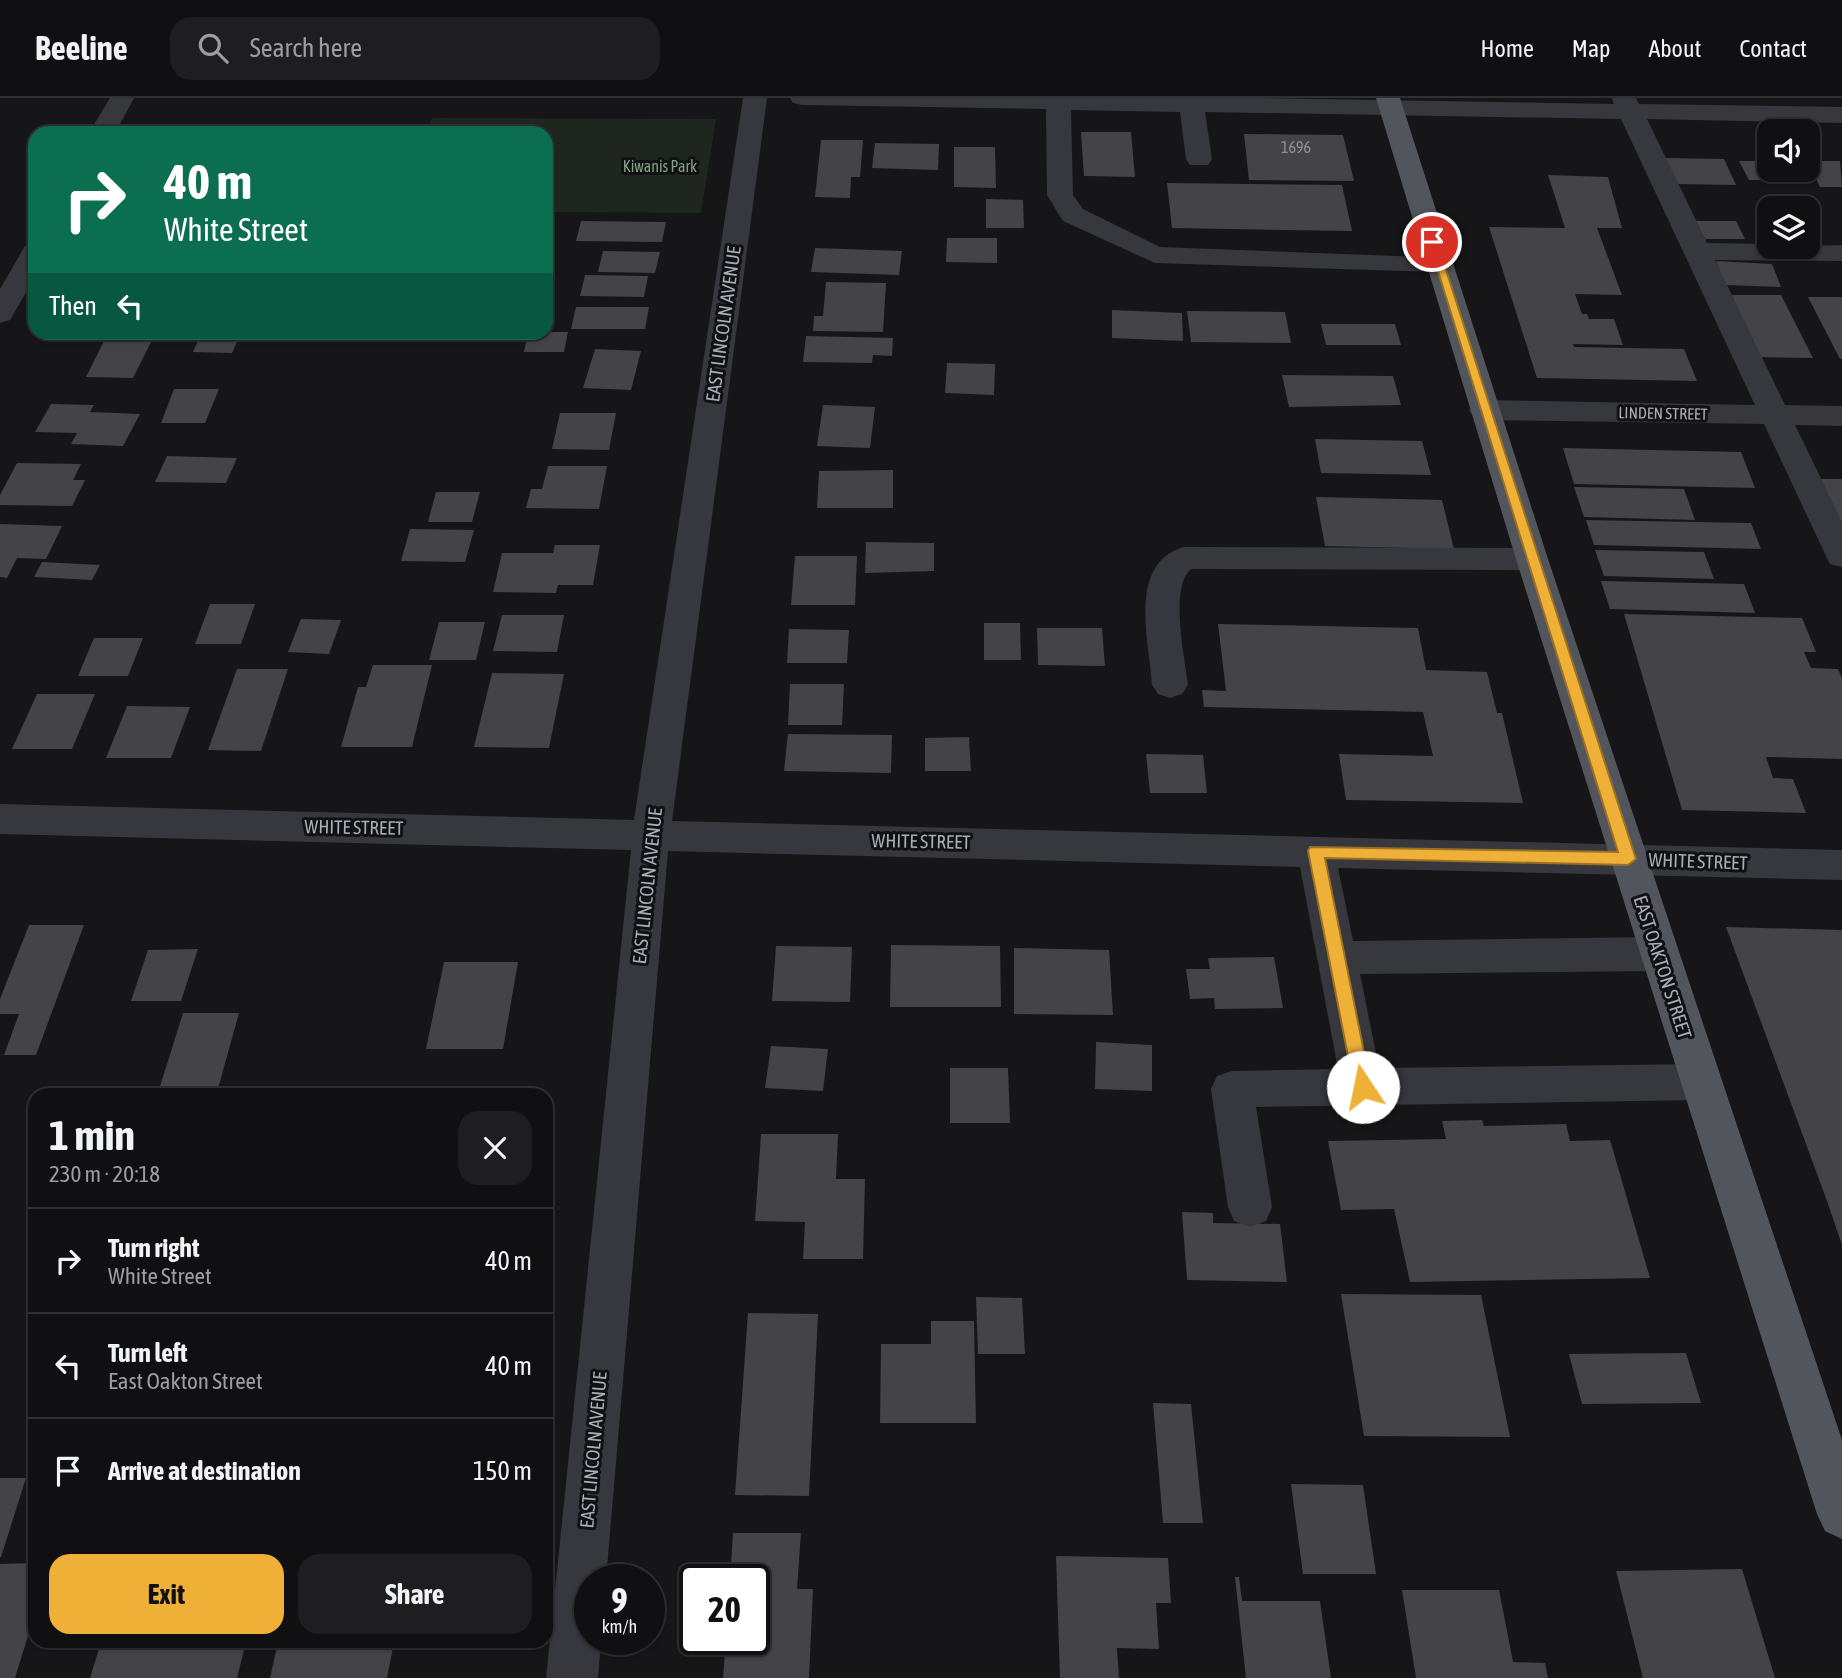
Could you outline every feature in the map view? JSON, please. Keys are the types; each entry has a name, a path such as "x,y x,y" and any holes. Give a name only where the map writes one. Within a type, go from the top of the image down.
{"main road":[{"name":"EAST OAKTON STREET","path":"1390,103 1484,410 1842,1514"}],"street":[{"path":"106,126 122,98"},
{"name":"EAST LINCOLN AVENUE","path":"572,1678 651,834 755,98"},
{"path":"802,98 1191,104 1628,105 1842,116"},
{"path":"1058,102 1060,195 1073,215 1155,255 1438,264"},
{"path":"1191,104 1199,159"},
{"path":"1628,105 1842,556"},
{"path":"1697,251 1842,253"},
{"path":"0,314 28,264"},
{"name":"LINDEN STREET","path":"1484,410 1842,416"},
{"path":"1170,685 1162,596 1170,569 1184,558 1532,559"},
{"name":"WHITE STREET","path":"0,819 1842,865"},
{"path":"1316,851 1363,1087"},
{"path":"1337,958 1659,954"},
{"path":"1250,1207 1233,1089 1701,1082"}],"green space":[{"name":"Kiwanis Park","path":"432,118 716,119 701,213 553,212 553,126 429,126"}],"building":[{"path":"1081,132 1131,132 1135,177 1084,176"},
{"path":"1244,134 1343,135 1354,181 1249,180"},
{"path":"821,140 863,140 860,177 851,177 850,198 815,197"},
{"path":"875,143 939,144 938,170 872,168"},
{"path":"954,147 995,147 996,188 954,187"},
{"path":"1664,158 1724,159 1736,185 1676,184"},
{"path":"1739,161 1757,161 1757,180 1749,180"},
{"path":"1820,161 1840,161 1842,187 1820,187 1818,182 1820,182"},
{"path":"1548,175 1608,177 1622,228 1597,228 1622,295 1575,294 1582,314 1587,314 1589,319 1614,319 1623,345 1573,344 1574,347 1684,349 1697,381 1537,378 1489,227 1565,228"},
{"path":"1167,183 1342,185 1352,231 1172,228"},
{"path":"986,199 1023,200 1024,228 986,228"},
{"path":"581,221 666,222 662,242 576,241"},
{"path":"1695,221 1736,221 1745,239 1705,239"},
{"path":"947,238 997,238 997,263 946,262"},
{"path":"815,248 902,251 899,275 811,272"},
{"path":"603,251 660,252 655,273 598,272"},
{"path":"1716,261 1772,264 1781,287 1725,285"},
{"path":"585,275 648,276 644,297 580,296"},
{"path":"826,282 886,283 883,332 813,331 814,316 823,316"},
{"path":"1726,295 1781,295 1813,358 1756,357"},
{"path":"1808,297 1842,297 1842,359 1840,359"},
{"path":"576,307 649,307 645,329 571,329"},
{"path":"1112,310 1182,313 1183,341 1112,338"},
{"path":"1187,311 1285,312 1291,343 1191,342"},
{"path":"1321,324 1395,324 1401,345 1326,345"},
{"path":"553,332 568,332 564,352 524,352 526,340 553,340"},
{"path":"806,336 893,338 892,356 873,355 872,363 803,362"},
{"path":"104,340 152,340 133,378 86,377"},
{"path":"198,340 238,340 232,353 193,352"},
{"path":"595,349 641,351 631,390 583,388"},
{"path":"947,363 995,364 994,395 945,393"},
{"path":"1282,375 1393,376 1401,405 1289,407"},
{"path":"174,389 219,389 205,423 161,423"},
{"path":"51,404 94,405 90,412 140,414 123,446 71,444 77,433 35,432"},
{"path":"823,405 875,407 870,448 817,446"},
{"path":"560,413 616,413 609,450 552,449"},
{"path":"1315,439 1422,441 1431,475 1321,473"},
{"path":"1563,448 1741,452 1755,488 1574,484"},
{"path":"167,456 237,458 226,483 155,482"},
{"path":"17,463 81,464 73,480 85,480 72,506 0,505 0,495"},
{"path":"548,466 607,466 599,509 526,508 531,489 542,489"},
{"path":"893,470 893,508 817,508 819,471"},
{"path":"1818,479 1842,479 1842,527"},
{"path":"1574,487 1684,489 1695,520 1584,517"},
{"path":"436,492 480,492 472,522 428,522"},
{"path":"1316,497 1442,500 1454,549 1325,546"},
{"path":"1586,520 1751,523 1761,549 1594,545"},
{"path":"0,524 62,526 46,559 17,558 7,578 0,577"},
{"path":"410,529 474,530 465,562 401,561"},
{"path":"866,542 934,543 934,571 865,573"},
{"path":"555,545 600,545 593,585 558,585 556,593 493,592 502,553 553,553"},
{"path":"1595,550 1704,552 1714,579 1604,576"},
{"path":"795,556 857,556 855,605 791,605"},
{"path":"42,562 100,565 92,580 34,577"},
{"path":"1601,581 1744,584 1755,613 1610,609"},
{"path":"210,604 255,604 241,644 195,644"},
{"path":"1624,614 1802,618 1816,652 1804,652 1811,668 1838,669 1842,678 1842,759 1766,757 1773,778 1793,779 1806,813 1682,810"},
{"path":"502,615 564,615 557,652 493,651"},
{"path":"301,619 341,620 329,654 288,652"},
{"path":"439,622 485,622 476,660 429,660"},
{"path":"984,623 1020,623 1021,660 984,660"},
{"path":"1218,624 1418,628 1426,670 1487,672 1497,713 1502,713 1523,803 1346,800 1339,754 1433,756 1423,712 1204,707 1202,690 1226,691"},
{"path":"1037,628 1102,628 1105,666 1038,665"},
{"path":"789,629 849,630 847,663 787,663"},
{"path":"94,638 143,638 128,676 78,676"},
{"path":"373,665 432,665 412,747 341,747 358,687 366,687"},
{"path":"237,669 288,669 261,751 208,750"},
{"path":"492,673 564,674 549,748 474,747"},
{"path":"790,684 844,684 842,725 788,725"},
{"path":"37,694 95,694 72,749 12,749"},
{"path":"127,706 190,707 171,758 106,758"},
{"path":"788,734 892,735 891,773 784,771"},
{"path":"969,737 971,771 925,771 925,738"},
{"path":"1146,754 1203,755 1207,793 1150,793"},
{"path":"29,925 84,925 36,1055 4,1055 19,1014 0,1014 0,999"},
{"path":"1726,927 1842,930 1842,1245 1827,1201"},
{"path":"891,945 1000,946 1001,1007 890,1007"},
{"path":"776,946 852,947 850,1002 772,1001"},
{"path":"1014,948 1109,950 1113,1015 1014,1014"},
{"path":"198,949 181,1001 131,1001 148,950"},
{"path":"1274,957 1283,1008 1215,1009 1214,998 1190,999 1186,969 1210,969 1208,958"},
{"path":"444,962 518,962 503,1049 426,1049"},
{"path":"183,1013 239,1013 218,1088 160,1088"},
{"path":"1096,1042 1152,1045 1152,1091 1095,1089"},
{"path":"771,1046 828,1049 823,1091 765,1088"},
{"path":"950,1068 1008,1068 1010,1123 950,1123"},
{"path":"1482,1120 1484,1126 1566,1124 1570,1141 1610,1140 1650,1278 1410,1282 1394,1209 1341,1210 1328,1141 1446,1139 1442,1121"},
{"path":"761,1134 838,1134 836,1179 865,1179 863,1259 803,1259 805,1222 755,1221"},
{"path":"1182,1212 1213,1213 1213,1223 1280,1224 1287,1282 1187,1280"},
{"path":"1341,1294 1481,1295 1510,1437 1364,1436"},
{"path":"976,1297 1022,1298 1025,1354 978,1354"},
{"path":"748,1313 818,1314 809,1496 735,1495"},
{"path":"931,1321 974,1321 976,1423 880,1423 881,1344 931,1344"},
{"path":"1686,1353 1701,1403 1582,1404 1569,1354"},
{"path":"1153,1403 1191,1404 1203,1523 1163,1523"},
{"path":"0,1478 26,1478 1,1557 0,1557"},
{"path":"1291,1484 1363,1485 1376,1574 1303,1574"},
{"path":"733,1533 801,1533 797,1589 813,1589 809,1678 723,1678 725,1655 770,1655 770,1564 731,1564"},
{"path":"1056,1556 1168,1558 1171,1603 1156,1603 1159,1649 1117,1648 1119,1678 1060,1678"},
{"path":"28,1563 28,1636 15,1678 0,1678 0,1564"},
{"path":"1742,1569 1775,1678 1643,1678 1616,1571"},
{"path":"1235,1577 1239,1577 1242,1601 1320,1601 1331,1678 1246,1678"},
{"path":"1402,1590 1499,1590 1513,1662 1545,1663 1548,1678 1416,1678"},
{"path":"99,1648 244,1648 237,1678 90,1678"},
{"path":"277,1648 393,1648 387,1678 270,1678"}],"route":[{"path":"1363,1087 1316,851 1628,859 1432,242"}]}
